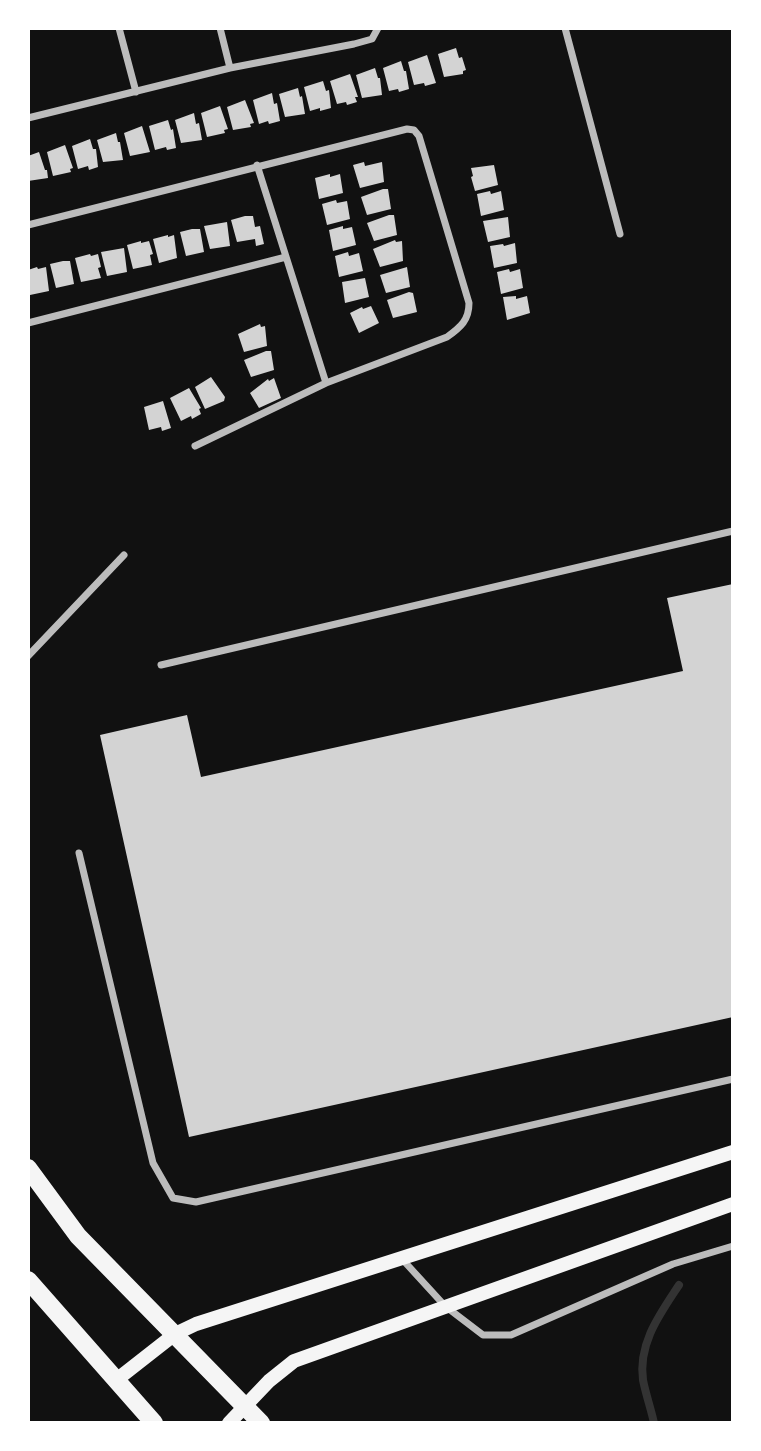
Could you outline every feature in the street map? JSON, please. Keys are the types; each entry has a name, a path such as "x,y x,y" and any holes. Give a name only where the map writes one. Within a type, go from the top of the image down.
{"main road":[{"path":"115,1381 175,1334 223,1314 733,1153"},
{"path":"28,1168 78,1236 261,1423"},
{"path":"229,1423 268,1381 294,1361 733,1204"},
{"path":"28,1280 153,1423"}],"street":[{"path":"119,28 136,92"},
{"path":"220,28 230,68"},
{"path":"28,118 230,68 354,44 372,39 378,28"},
{"path":"565,28 620,234"},
{"path":"28,225 407,128 414,130 422,142 470,303 469,314 462,327 447,337 326,383 195,446"},
{"path":"257,165 326,383"},
{"path":"28,323 286,257"},
{"path":"161,665 733,531"},
{"path":"28,656 124,555"},
{"path":"79,853 153,1163 173,1198 196,1202 733,1079"},
{"path":"402,1259 445,1306 483,1335 511,1335 673,1264 733,1246"}],"building":[{"path":"456,48 466,70 463,74 444,77 438,54"},
{"path":"427,55 436,83 414,85 408,62"},
{"path":"401,61 409,89 389,91 383,68"},
{"path":"375,68 380,78 382,95 362,98 356,75"},
{"path":"350,74 358,97 355,97 357,102 337,104 330,81"},
{"path":"323,81 326,91 329,90 331,108 310,111 304,87"},
{"path":"298,88 305,114 285,117 279,94"},
{"path":"272,93 280,121 259,124 253,100"},
{"path":"245,100 254,123 250,124 251,127 233,130 227,107"},
{"path":"220,106 228,129 224,130 225,133 207,137 201,113"},
{"path":"194,113 202,140 181,143 175,120"},
{"path":"168,120 171,130 173,129 176,148 155,150 149,126"},
{"path":"142,126 150,152 130,156 124,133"},
{"path":"116,133 123,160 103,162 97,140"},
{"path":"90,139 93,149 96,149 98,167 78,169 72,146"},
{"path":"65,145 73,168 70,169 71,172 53,176 47,152"},
{"path":"39,152 48,178 28,181 28,156"},
{"path":"364,162 365,166 382,162 384,182 360,188 353,165"},
{"path":"494,165 498,185 475,191 471,168"},
{"path":"330,174 330,177 340,174 343,193 319,199 315,178"},
{"path":"388,189 391,209 367,215 361,197"},
{"path":"490,191 491,194 501,191 504,210 481,216 477,194"},
{"path":"336,200 337,203 347,201 350,219 327,225 322,204"},
{"path":"394,215 397,235 374,241 367,223"},
{"path":"253,216 255,227 260,226 264,244 256,246 255,239 237,242 231,220"},
{"path":"508,217 510,237 488,242 483,221"},
{"path":"227,222 230,246 210,249 204,226"},
{"path":"343,226 343,229 352,227 356,245 333,251 329,230"},
{"path":"200,229 204,252 186,256 180,232"},
{"path":"174,235 177,258 159,263 153,239"},
{"path":"395,240 402,241 403,261 380,267 373,249"},
{"path":"149,241 153,254 150,255 152,265 133,269 127,245"},
{"path":"515,243 517,263 494,268 490,246"},
{"path":"124,248 127,272 107,276 101,252"},
{"path":"348,252 349,256 359,253 363,271 339,277 335,256"},
{"path":"98,254 101,278 81,282 75,258"},
{"path":"70,261 74,284 56,288 50,264"},
{"path":"46,267 49,291 30,295 28,270"},
{"path":"407,267 410,287 386,293 380,275"},
{"path":"509,269 510,272 520,269 523,288 501,294 497,272"},
{"path":"365,278 369,297 345,303 342,282"},
{"path":"413,293 417,312 393,318 387,300"},
{"path":"516,296 516,299 527,296 530,313 507,320 503,297"},
{"path":"371,306 379,323 359,333 350,313"},
{"path":"260,324 261,327 265,326 267,346 244,352 238,334"},
{"path":"271,351 274,370 251,377 244,360"},
{"path":"211,377 225,397 224,401 205,409 195,387"},
{"path":"274,378 281,398 259,408 250,393 268,379 269,381"},
{"path":"189,388 201,408 201,414 181,421 170,398"},
{"path":"163,401 171,428 162,431 161,427 149,430 144,407"},
{"path":"733,584 733,1017 189,1137 100,735 187,715 201,777 683,671 667,598"}],"waterway":[{"path":"654,1423 643,1380 644,1354 652,1330 679,1285"}]}
